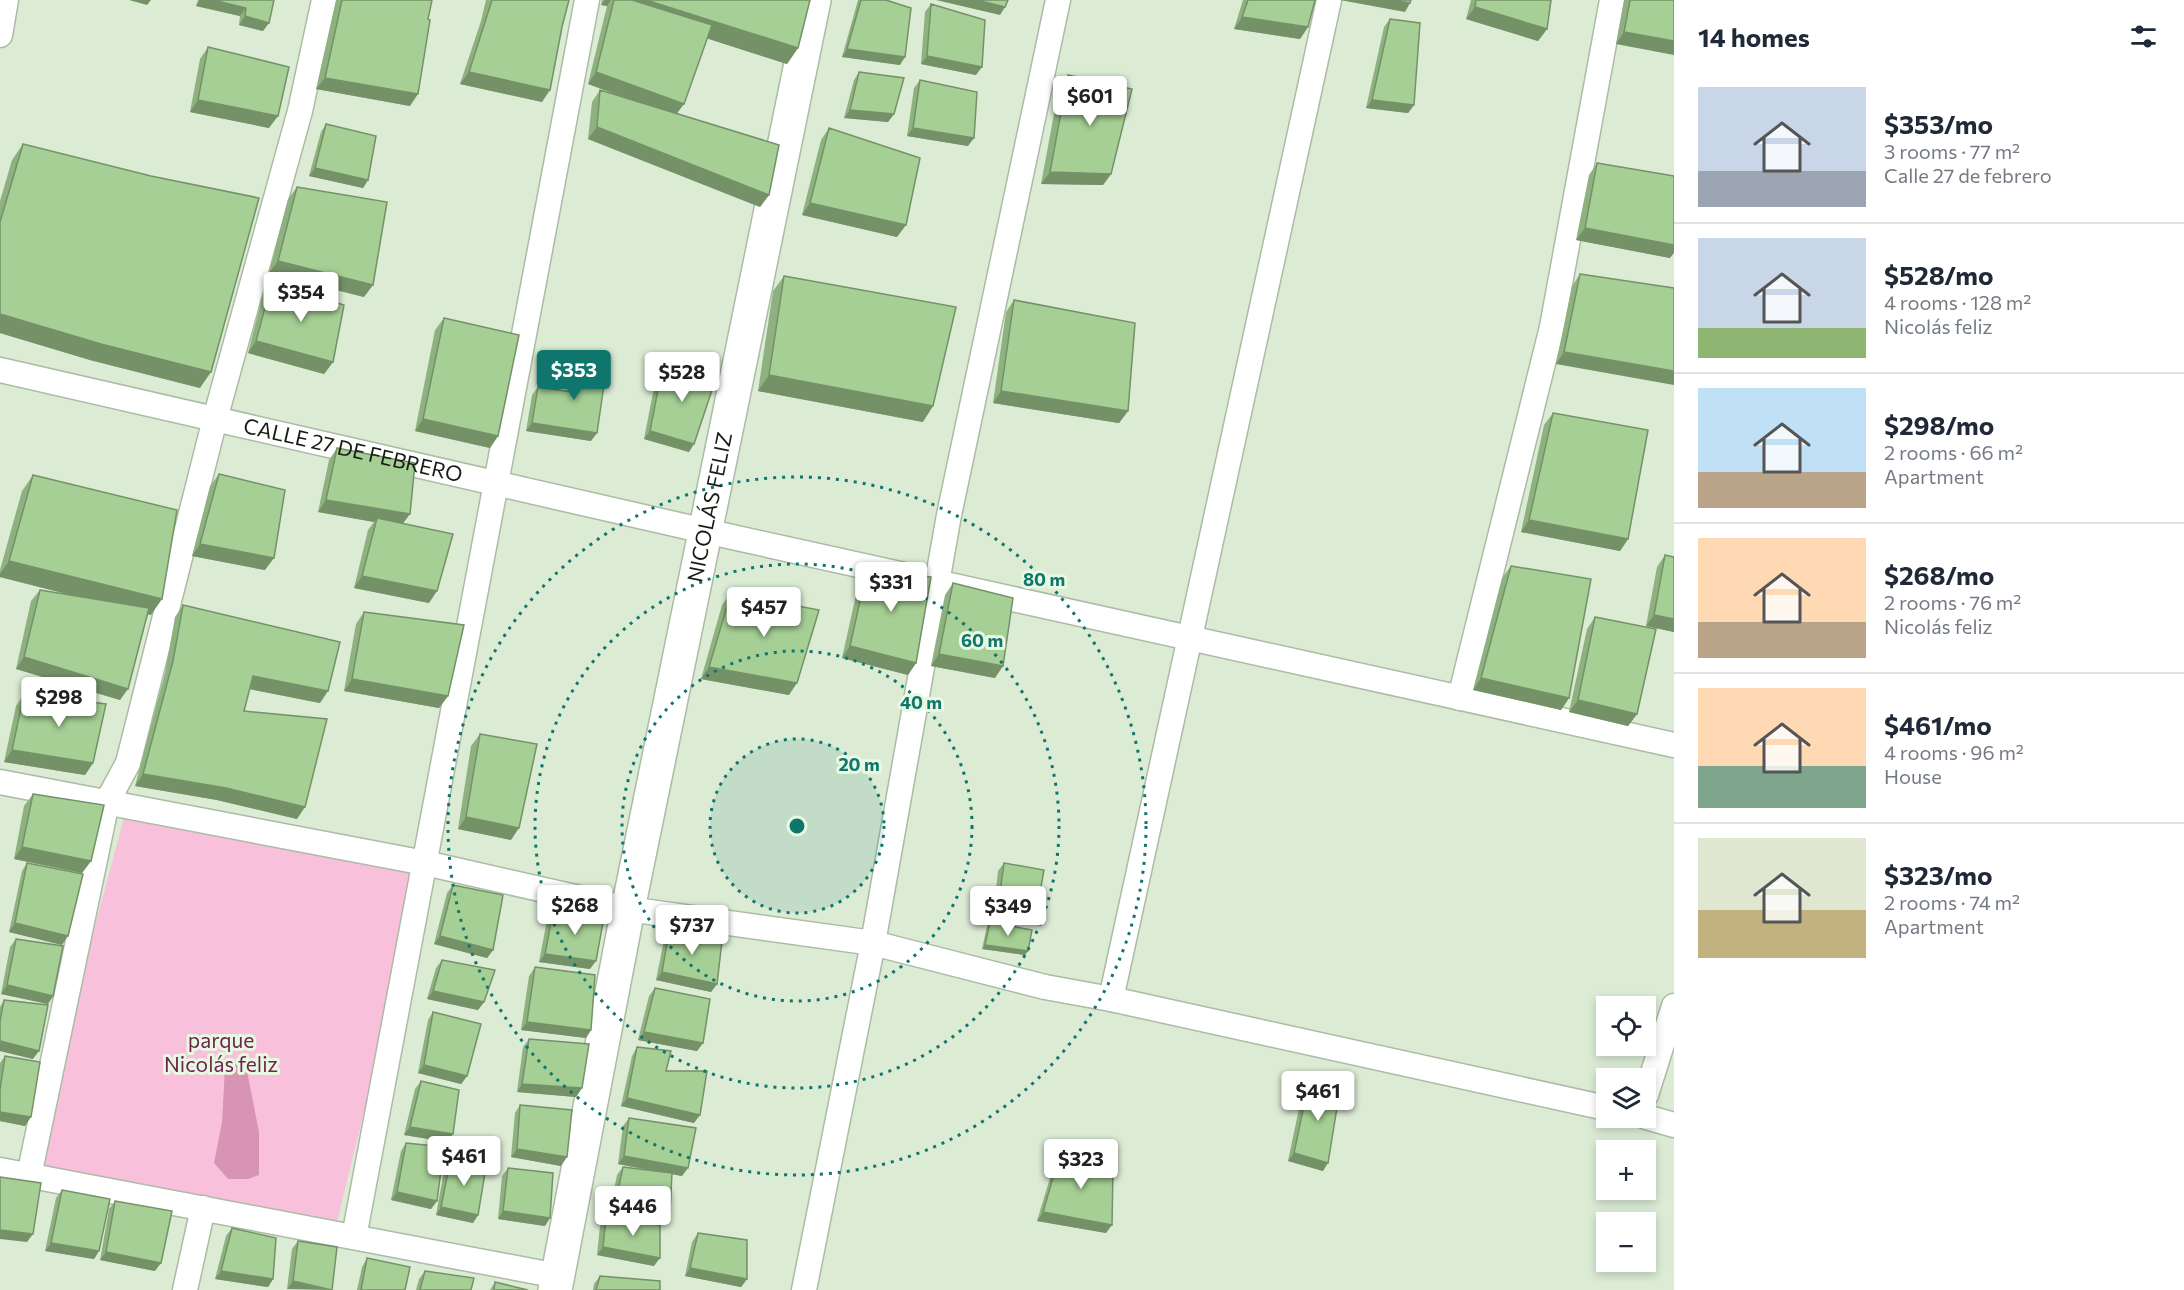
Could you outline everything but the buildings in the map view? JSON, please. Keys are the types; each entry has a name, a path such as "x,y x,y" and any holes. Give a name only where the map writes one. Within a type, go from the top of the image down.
{"main road":[{"name":"NICOLÁS FELIZ","path":"556,1283 628,909 814,0"}],"street":[{"path":"0,35 6,0"},
{"path":"29,1176 107,802 128,763 215,419 300,111 324,0"},
{"path":"354,1237 587,0"},
{"path":"804,1290 873,943 951,503 1058,0"},
{"path":"1111,999 1329,0"},
{"path":"1460,698 1552,327 1612,0"},
{"name":"CALLE 27 DE FEBRERO","path":"0,370 705,531 1674,745"},
{"path":"0,782 425,863 628,909 873,943 1045,987 1111,999 1596,1106"},
{"path":"1654,1068 1674,1006"},
{"path":"1656,1120 1674,1125"},
{"path":"0,1170 354,1237 556,1283"},
{"path":"186,1290 203,1209"}],"green space":[{"name":"parque Nicolás feliz","path":"127,806 425,863 334,1234 29,1176"}],"shaded area":[{"path":"244,1056 259,1132 259,1175 248,1179 228,1179 214,1163 222,1122 225,1067"}]}
